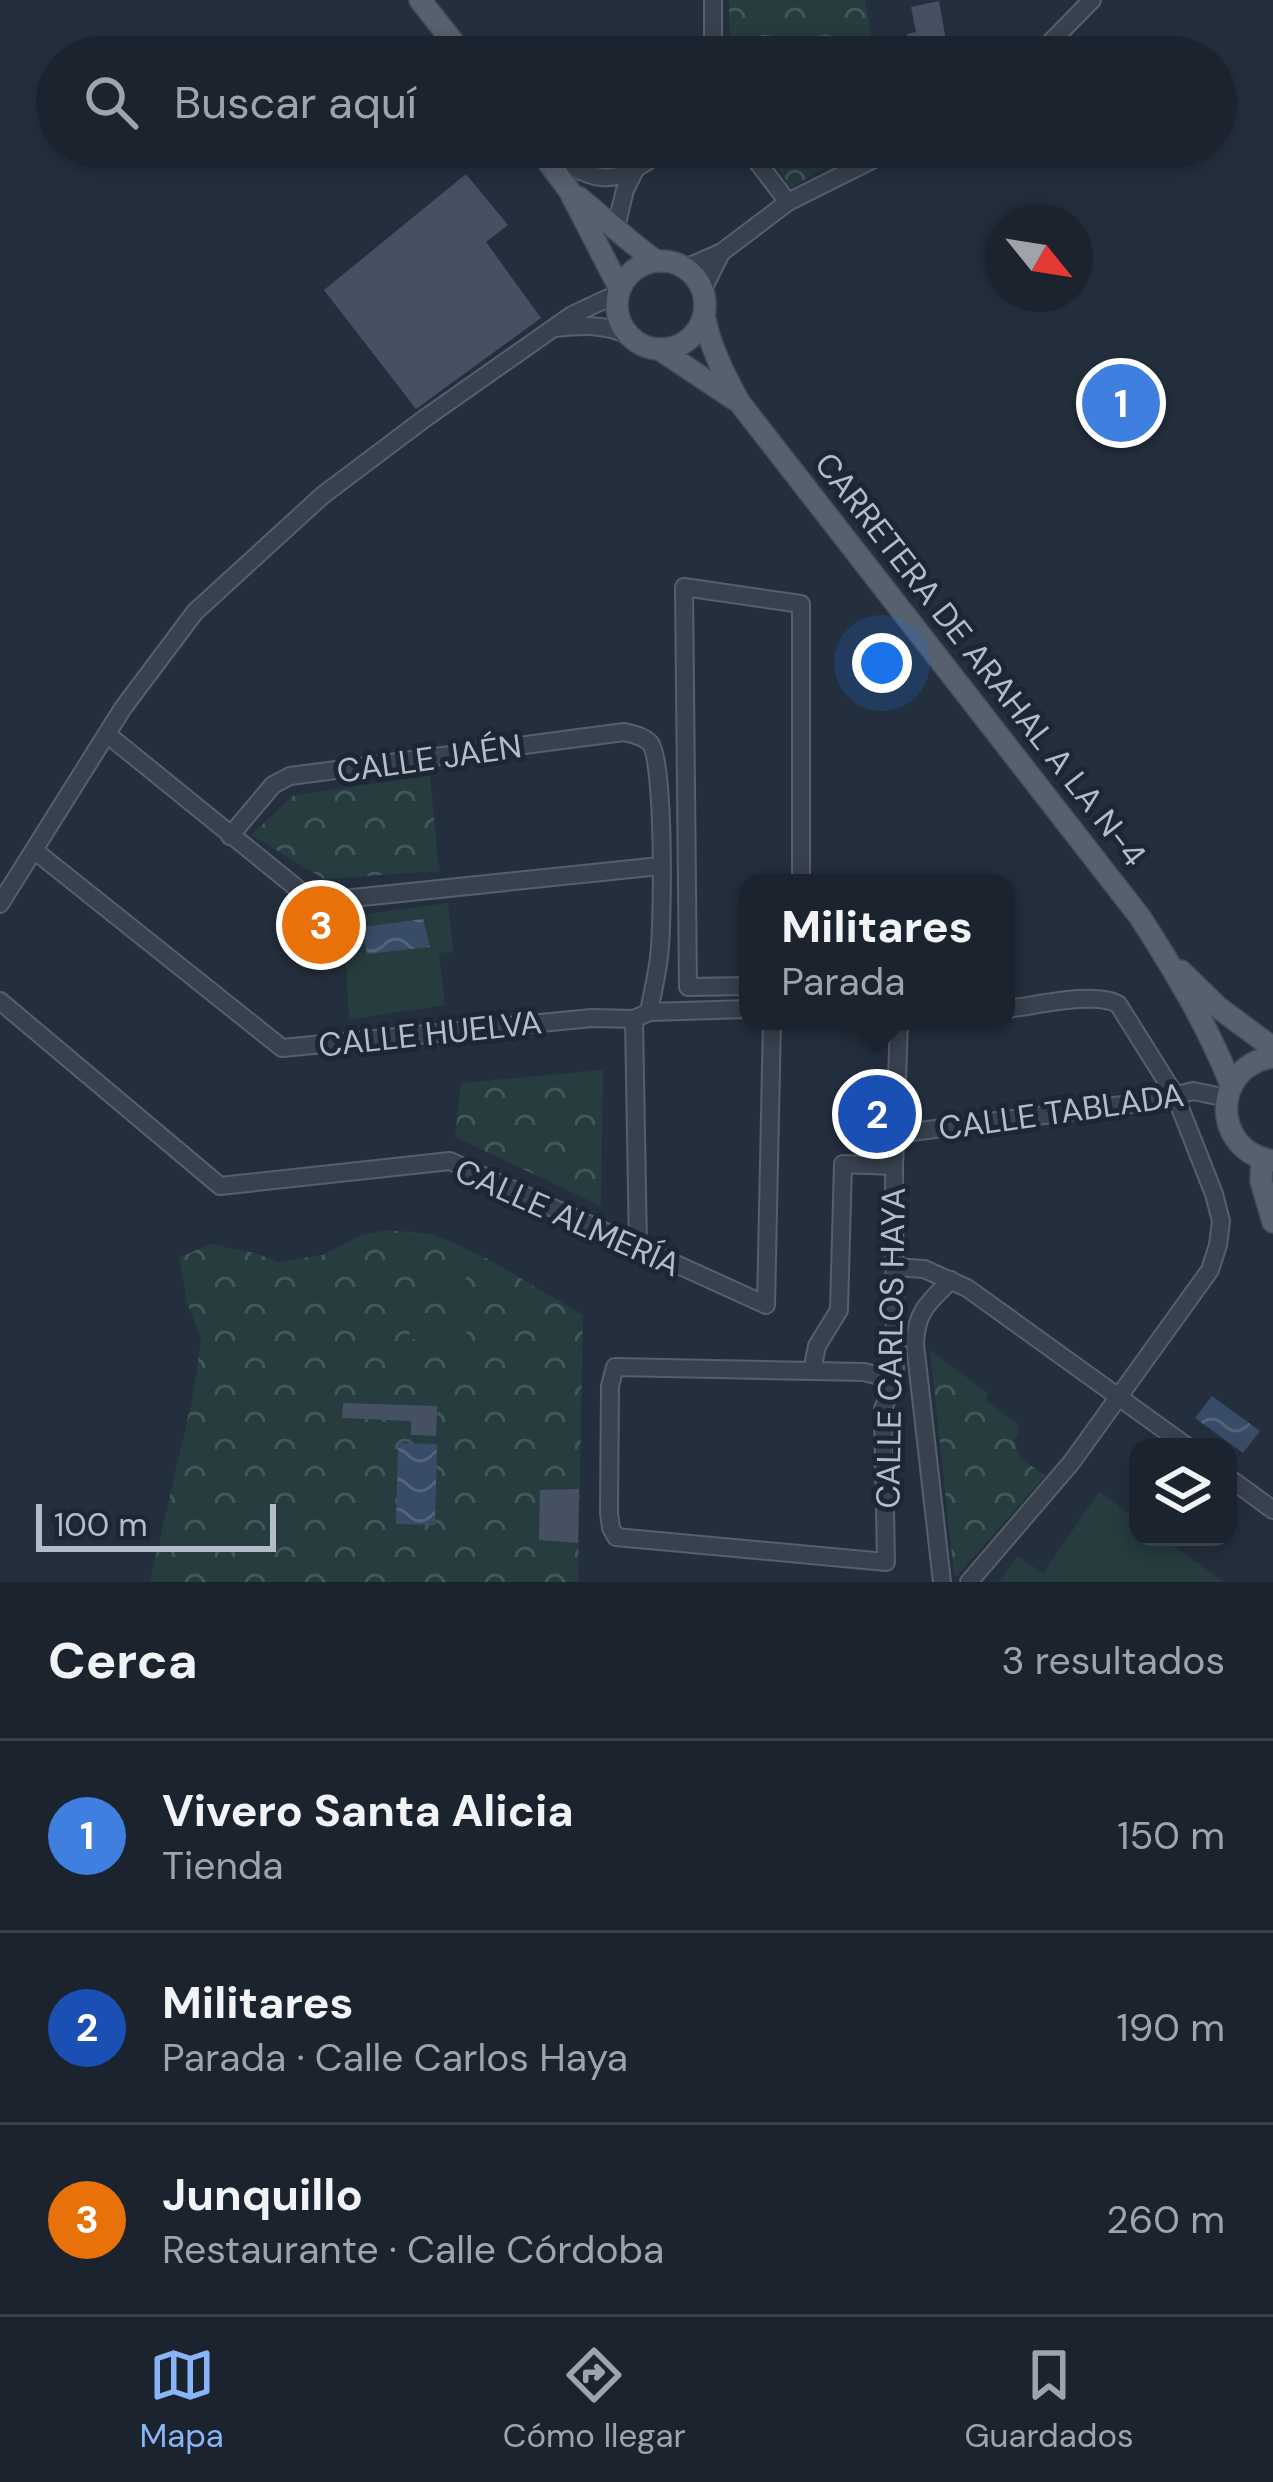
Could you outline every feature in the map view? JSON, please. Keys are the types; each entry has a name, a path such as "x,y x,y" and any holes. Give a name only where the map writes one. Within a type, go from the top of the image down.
{"main road":[{"path":"420,0 448,36"},
{"path":"552,168 569,190 620,291"},
{"path":"569,190 656,261"},
{"path":"656,261 671,262 696,278 703,289 704,315 683,344 659,349 641,345 629,335 617,308 620,291 634,270 656,261"},
{"name":"CARRETERA DE ARAHAL A LA N-4","path":"704,315 718,362 739,402 1140,917 1216,1047 1229,1092 1226,1118 1233,1136 1246,1150 1268,1160"},
{"name":"CARRETERA DE ARAHAL A LA N-4","path":"659,349 739,402"},
{"name":"CARRETERA DE ARAHAL A LA N-4","path":"1167,958 1271,1051"},
{"path":"1229,1092 1247,1066 1271,1051"},
{"path":"1268,1160 1261,1181 1273,1222"}],"street":[{"path":"713,0 713,36"},
{"path":"1057,36 1092,0"},
{"path":"574,168 607,179 639,168"},
{"path":"762,168 788,202"},
{"path":"685,268 722,252 788,202 856,168"},
{"path":"616,227 634,172"},
{"path":"703,289 722,252"},
{"path":"0,904 123,708 195,612 323,495 572,315 620,291"},
{"path":"555,328 610,327 629,335"},
{"path":"739,986 688,987 684,586 801,604 801,874"},
{"name":"CALLE JAÉN","path":"230,836 273,785 290,776 624,733 651,744 657,761 660,866"},
{"path":"108,735 314,902 660,866 660,953 642,1016 638,1248"},
{"name":"CALLE HUELVA","path":"35,851 282,1048 592,1018 739,1010"},
{"path":"970,1582 1120,1397 1210,1270 1218,1245 1219,1209 1175,1095 1118,1004 1092,999 1015,1008"},
{"name":"CALLE ALMERÍA","path":"0,1001 220,1186 450,1161 766,1304 772,1030"},
{"name":"CALLE CARLOS HAYA","path":"812,1371 615,1367 610,1386 609,1513 616,1538 886,1562 883,1409 895,1380 899,1030"},
{"name":"CALLE TABLADA","path":"896,1134 1154,1101 1193,1091 1229,1092"},
{"path":"894,1166 843,1163 838,1310 817,1346 812,1371 865,1372 895,1380"},
{"path":"895,1267 924,1269 967,1288 1176,1438"},
{"path":"942,1582 915,1344 922,1310 951,1280"},
{"path":"1237,1484 1273,1510"}],"green space":[{"path":"729,0 865,0 871,36 730,36"},
{"path":"778,168 825,168 791,187"},
{"path":"430,776 439,871 324,879 251,835 294,795"},
{"path":"448,903 453,952 439,953 445,1005 349,1020 343,917"},
{"path":"603,1070 601,1206 455,1137 461,1083"},
{"path":"386,1230 433,1234 486,1258 583,1315 578,1582 150,1582 194,1391 201,1339 187,1302 179,1258 210,1244 279,1262 323,1255 362,1235"},
{"path":"417,1270 466,1273 465,1298 415,1296"},
{"path":"411,1312 468,1316 466,1343 409,1339"},
{"path":"930,1350 989,1394 985,1400 1017,1424 1014,1440 1020,1457 1045,1476 957,1576 954,1575"},
{"path":"1099,1492 1129,1514 1129,1546 1174,1546 1224,1582 998,1582 1017,1556 1043,1573"}],"water":[{"path":"423,919 430,947 367,954 362,927"},
{"path":"1212,1396 1260,1431 1243,1453 1237,1449 1237,1438 1222,1438 1195,1418"},
{"path":"398,1443 437,1444 435,1525 396,1524"}],"building":[{"path":"939,1 945,36 907,36 916,32 911,7"},
{"path":"466,174 508,225 486,242 541,318 416,409 324,290"},
{"path":"343,1403 437,1406 436,1436 411,1435 411,1421 342,1418"},
{"path":"579,1489 578,1543 539,1540 540,1490"}],"place":[{"name":"Vivero Santa Alicia","path":"1121,403"},
{"name":"Junquillo","path":"321,925"},
{"name":"Militares","path":"877,1114"}]}
